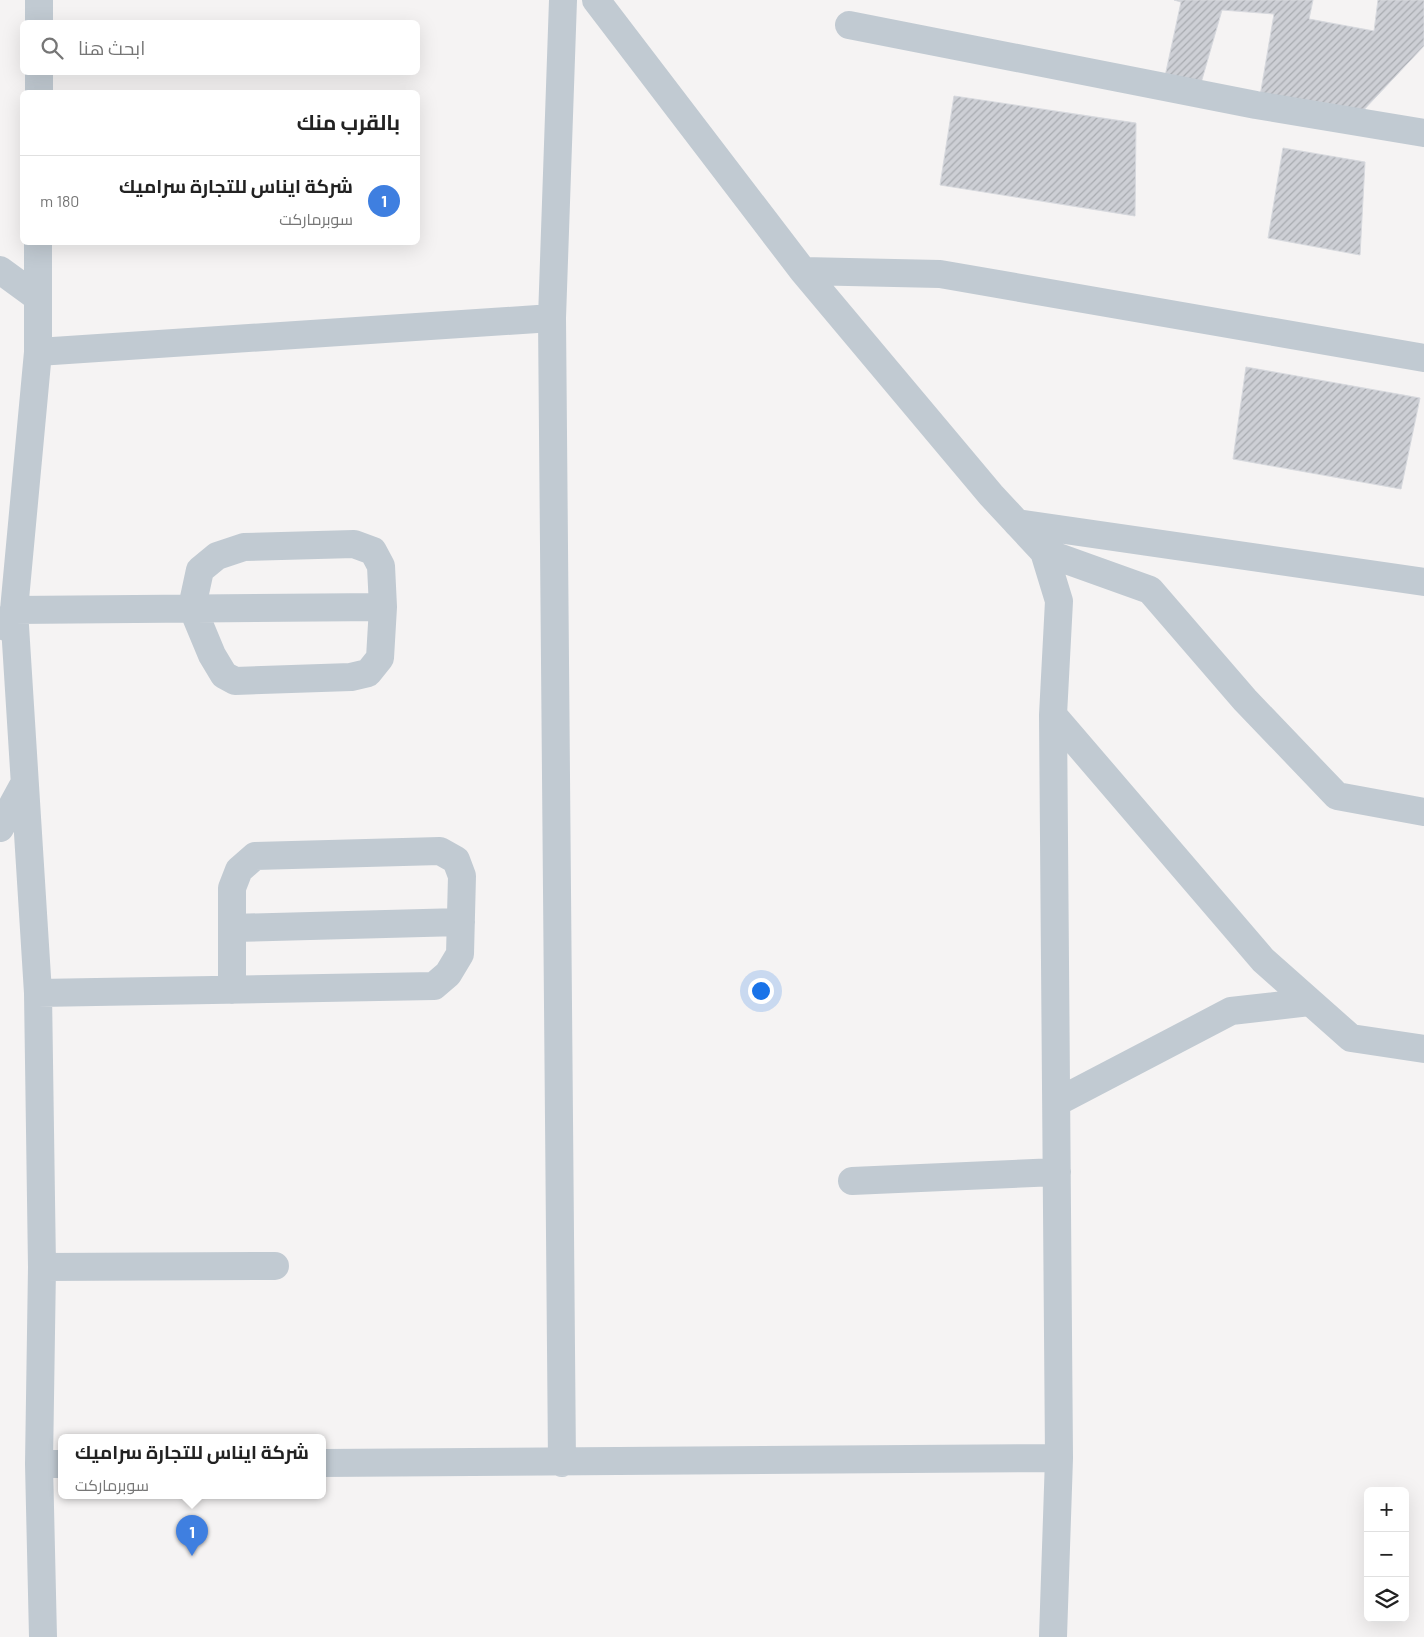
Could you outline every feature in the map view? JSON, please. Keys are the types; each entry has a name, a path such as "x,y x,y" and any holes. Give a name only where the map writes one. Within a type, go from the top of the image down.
{"street":[{"path":"39,0 39,20"},
{"path":"562,1463 552,318 563,0"},
{"path":"596,0 803,272 1017,523 1044,552 1059,600 1053,715 1059,1458 1053,1637"},
{"path":"850,25 1256,105 1424,133"},
{"path":"39,75 39,90"},
{"path":"38,245 38,352 14,610 38,993 42,1267 50,1464 43,1637"},
{"path":"0,270 37,296"},
{"path":"803,272 940,274 1424,358"},
{"path":"38,352 552,318"},
{"path":"1017,523 1424,582"},
{"path":"354,544 373,551 381,566 380,658 368,673 351,677 235,681 224,675 212,655 192,607 200,570 217,556 244,547 354,544"},
{"path":"1044,552 1150,590 1245,700 1337,796 1424,812"},
{"path":"14,610 192,607 382,607"},
{"path":"0,639 14,610"},
{"path":"1053,715 1263,960 1351,1038 1424,1049"},
{"path":"0,828 24,784"},
{"path":"38,993 232,990 434,986 448,974 460,954 462,876 456,860 440,851 255,856 239,870 232,888 232,990"},
{"path":"232,928 461,922"},
{"path":"1057,1102 1231,1011 1310,1002"},
{"path":"852,1181 1057,1172"},
{"path":"42,1267 275,1266"},
{"path":"326,1463 562,1463 1059,1458"}],"building":[{"path":"1174,0 1313,0 1309,19 1374,31 1378,0 1424,0 1424,46 1359,115 1259,102 1274,14 1222,10 1201,83 1164,81 1181,2"},
{"path":"954,96 1136,123 1135,216 940,185"},
{"path":"1283,148 1365,162 1360,255 1268,238"},
{"path":"1246,367 1420,398 1401,489 1233,459"}],"place":[{"name":"شركة ايناس للتجارة سراميك","path":"192,1556"}]}
